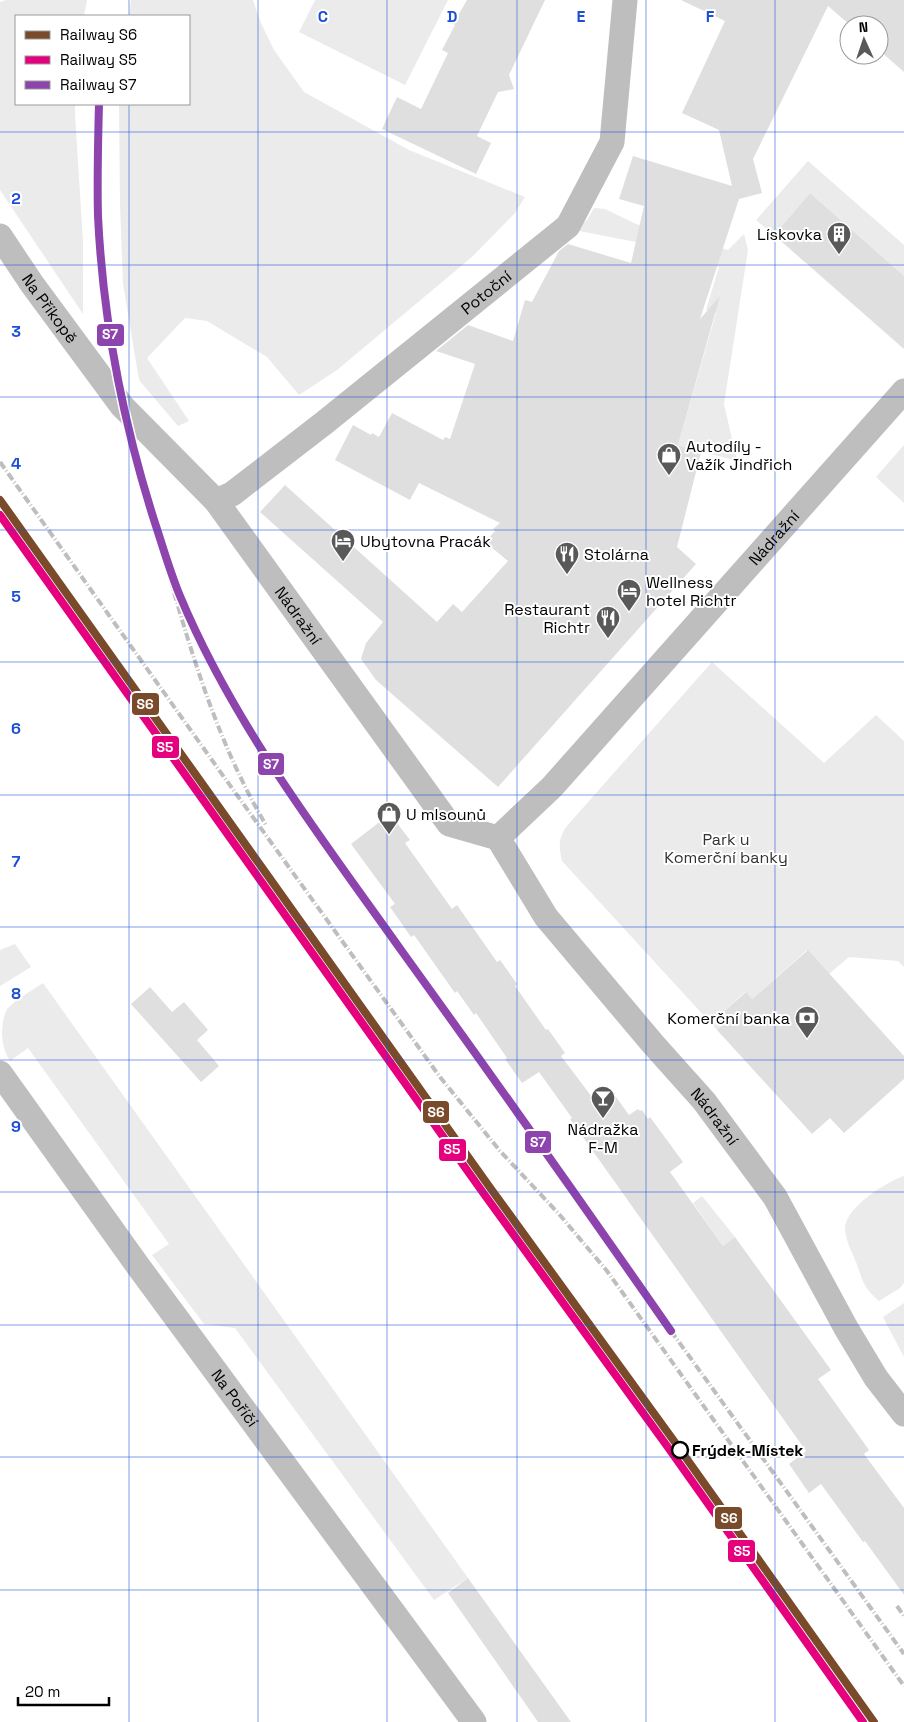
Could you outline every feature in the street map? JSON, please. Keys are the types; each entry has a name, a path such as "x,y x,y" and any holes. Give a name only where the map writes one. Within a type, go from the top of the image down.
{"street":[{"name":"Potoční","path":"216,501 232,494 324,423 568,226 612,142 625,0"},
{"name":"Na Příkopě","path":"0,236 32,284 101,379"},
{"name":"Nádražní","path":"101,379 122,406 216,501 449,824 498,838 546,918 652,1044 704,1100 775,1196 846,1328 876,1378 904,1414"},
{"name":"Nádražní","path":"498,838 552,787 904,391"},
{"name":"Na Poříčí","path":"0,1073 138,1266 474,1722"}],"green space":[{"path":"6,0 87,0 84,15 15,15 15,105 75,105 83,241 83,314 0,190 0,2"},
{"path":"131,0 253,0 260,21 274,50 304,92 409,150 525,197 515,213 472,257 337,370 299,395 267,357 207,321 185,318 147,358 189,421 178,426 139,380 123,284 119,105 190,105 190,15 129,15"},
{"path":"315,0 448,0 405,85 299,32"},
{"path":"808,161 904,245 904,276 810,193 774,235 756,220"},
{"path":"594,208 605,209 636,224 678,238 679,235 728,250 744,234 748,250 724,404 737,461 678,445 716,313 706,310 719,267 641,243 574,230 587,220"},
{"path":"904,445 904,503 876,477"},
{"name":"Park u Komerční banky","path":"712,662 824,763 876,715 904,741 904,967 898,961 849,957 829,974 807,950 752,999 745,992 720,1015 726,1022 717,1030 562,861 560,848 560,840 566,827"},
{"path":"15,944 31,967 0,986 0,950"},
{"path":"43,983 468,1578 434,1600 235,1328 204,1324 152,1255 169,1244 28,1048 10,1061 4,1049 2,1035 3,1021 7,1009"},
{"path":"904,1176 904,1283 900,1288 879,1301 864,1283 847,1241 845,1228 852,1212 868,1196"},
{"path":"702,1196 735,1237 723,1246 693,1203"},
{"path":"904,1303 904,1357 883,1317"}],"building":[{"path":"467,0 545,0 509,75 514,89 498,92 477,136 491,143 476,174 382,129 397,97 421,109 448,53 442,50 455,25 453,24"},
{"path":"681,0 904,0 904,72 889,59 889,15 839,16 828,6 753,159 762,193 739,199 700,319 720,296 678,445 701,452 677,547 696,564 498,787 376,680 361,659 366,643 383,622 260,512 285,485 437,622 453,604 462,612 508,561 485,542 495,531 493,529 500,523 419,483 410,500 335,460 353,425 371,435 372,433 379,437 392,413 443,440 445,437 450,439 475,364 436,351 468,325 513,341 525,300 532,302 559,251 568,244 631,263 644,206 619,199 633,156 732,186 719,130 682,113 725,21"},
{"name":"Lískovka","path":"810,193 904,276 904,349 774,235"},
{"path":"390,814 410,840 405,843 452,909 457,905 497,962 500,960 517,984 515,986 565,1053 561,1056 595,1101 611,1090 629,1115 638,1109 642,1110 648,1119 650,1117 683,1162 670,1172 723,1246 735,1237 831,1370 818,1379 869,1450 864,1454 904,1508 904,1595 821,1484 809,1493 789,1464 806,1451 570,1119 572,1118 539,1072 522,1083 476,1013 474,1015 457,991 455,993 414,935 411,937 390,907 395,904 351,844"},
{"name":"Komerční banka","path":"808,950 904,1056 904,1079 844,1133 830,1118 812,1134 717,1030 726,1022 720,1015 746,992 752,999"},
{"path":"150,987 172,1012 184,1002 208,1030 197,1040 219,1066 201,1082 131,1004"},
{"path":"468,1578 571,1722 538,1722 448,1593"}],"railway":[{"path":"0,462 440,1077 500,1151 559,1214 607,1271 904,1686"},
{"path":"151,512 186,633 213,712 228,751 266,825"},
{"path":"671,1331 904,1654"},
{"path":"897,1606 904,1616"}],"rail line":[{"name":"S7","path":"99,105 98,216 105,294 116,371 133,447 155,523 176,587 202,644 226,690 280,779 671,1331"},
{"name":"S6","path":"0,500 874,1722"},
{"name":"S5","path":"0,515 863,1722"}],"place":[{"name":"Lískovka","path":"839,255"},
{"name":"Autodíly - Važík Jindřich","path":"669,476"},
{"name":"Ubytovna Pracák","path":"343,562"},
{"name":"Stolárna","path":"567,575"},
{"name":"Wellness hotel Richtr","path":"629,612"},
{"name":"Restaurant Richtr","path":"608,639"},
{"name":"U mlsounů","path":"389,835"},
{"name":"Komerční banka","path":"807,1039"},
{"name":"Nádražka F-M","path":"603,1119"},
{"name":"Frýdek-Místek","path":"680,1450"}]}
